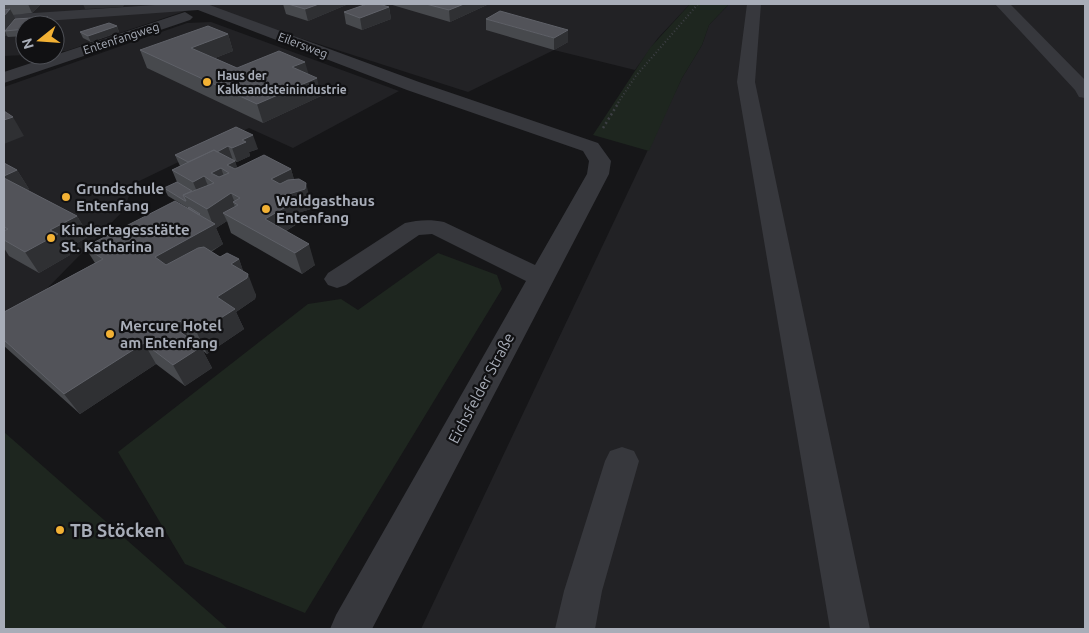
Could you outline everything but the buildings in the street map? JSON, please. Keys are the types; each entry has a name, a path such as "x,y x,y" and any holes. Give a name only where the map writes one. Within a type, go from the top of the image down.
{"street":[{"name":"Entenfangweg","path":"4,78 208,9 240,4"},
{"path":"754,4 746,82 850,629"},
{"path":"1002,4 1084,89 1085,94"},
{"name":"Eilersweg","path":"4,20 200,6 413,86 591,147"},
{"name":"Eichsfelder Straße","path":"350,629 598,174 600,160 591,147"},
{"path":"338,279 413,228 423,226 436,227 541,278"},
{"path":"575,629 583,591 622,461"}],"path":[{"path":"591,147 635,77 698,4"}],"shaded area":[{"path":"4,4 690,4 658,38 635,70 554,50 468,92 200,6 65,51 65,15 15,15 15,55 4,56"},
{"path":"690,4 729,4 709,25 702,45 682,78 649,151 593,135 650,48"},
{"path":"729,4 1085,4 1085,629 421,629 682,78 702,45 709,25"},
{"name":"Grundschule Entenfang","path":"211,22 399,91 293,148 249,128 133,184 124,210 24,312 4,325 4,87 187,23"},
{"path":"438,253 497,275 502,289 305,613 185,564 118,452 308,304 341,299 358,310"},
{"name":"TB Stöcken","path":"4,432 228,629 4,629"}],"place":[{"name":"Haus der Kalksandsteinindustrie","path":"207,82"},
{"name":"Grundschule Entenfang","path":"66,197"},
{"name":"Waldgasthaus Entenfang","path":"266,209"},
{"name":"Kindertagesstätte St. Katharina","path":"51,238"},
{"name":"Mercure Hotel am Entenfang","path":"110,334"},
{"name":"TB Stöcken","path":"60,530"}]}
